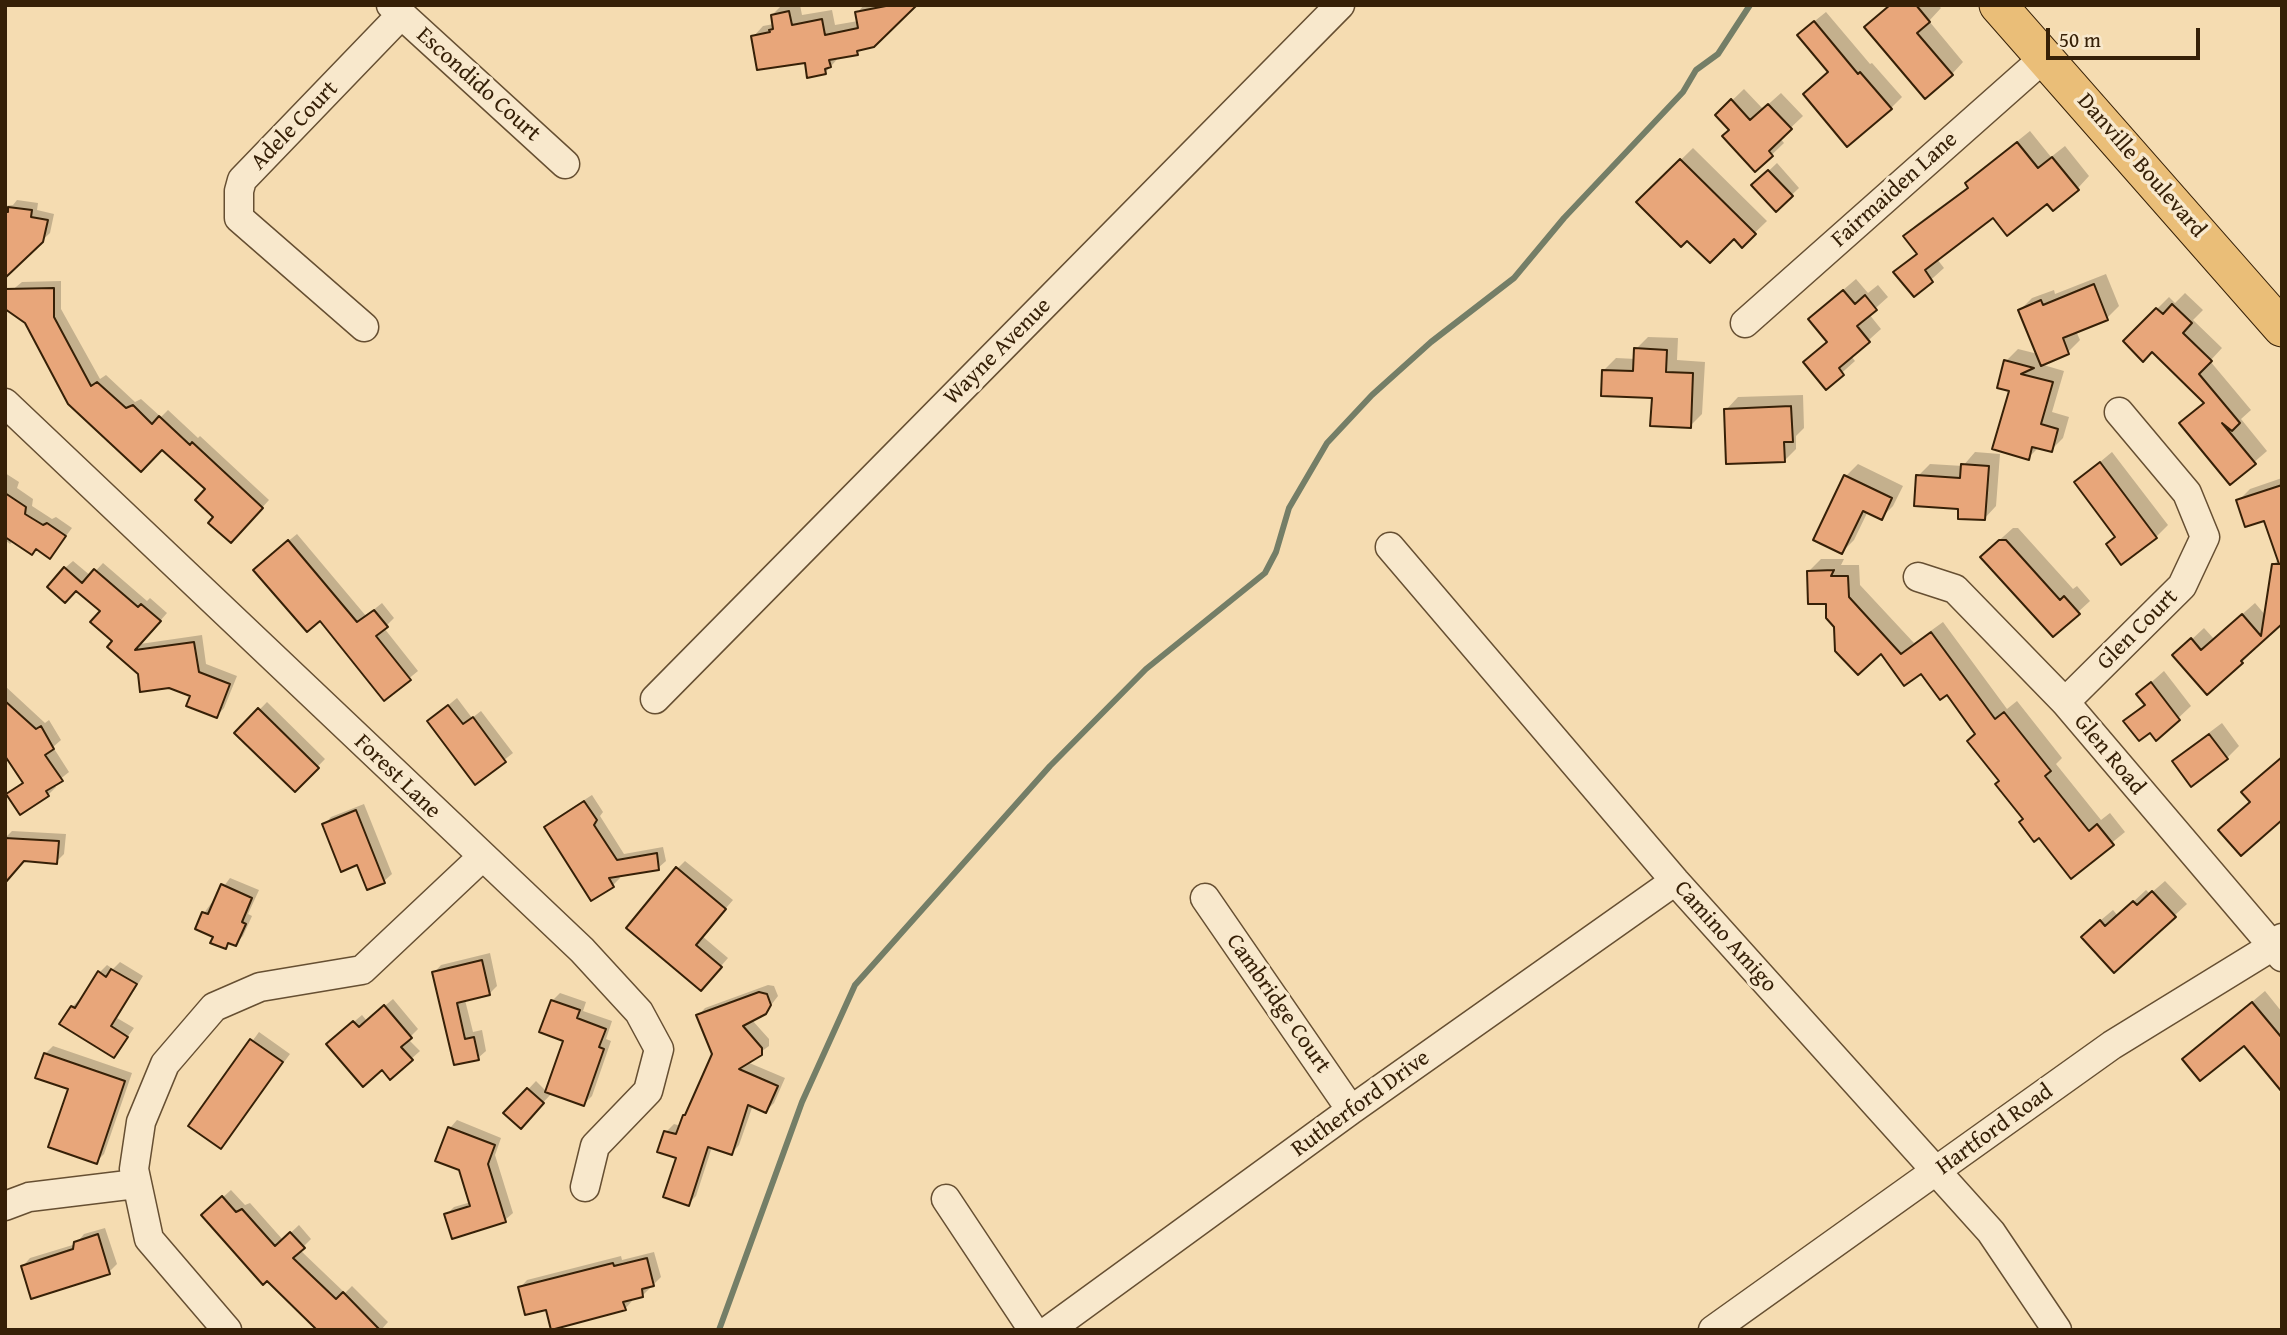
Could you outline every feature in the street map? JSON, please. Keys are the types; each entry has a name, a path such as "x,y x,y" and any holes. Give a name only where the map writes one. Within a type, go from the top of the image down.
{"main road":[{"name":"Danville Boulevard","path":"1998,5 2282,328"}],"street":[{"name":"Wayne Avenue","path":"655,699 1340,5"},
{"name":"Escondido Court","path":"396,10 565,164"},
{"name":"Adele Court","path":"364,327 239,218 239,191 242,180 396,10"},
{"name":"Fairmaiden Lane","path":"1745,323 2045,57"},
{"name":"Forest Lane","path":"5,403 582,950 639,1012 659,1049 648,1091 595,1146 585,1187"},
{"name":"Glen Court","path":"2065,702 2182,586 2205,537 2187,493 2119,412"},
{"name":"Camino Amigo","path":"1390,547 1675,881 1991,1233 2048,1327"},
{"name":"Glen Road","path":"1918,577 1955,589 2065,702 2279,947"},
{"path":"227,1330 149,1239 136,1184 134,1169 141,1122 165,1064 214,1007 260,986 362,970 482,857"},
{"name":"Rutherford Drive","path":"1049,1330 1351,1110 1675,881"},
{"name":"Cambridge Court","path":"1205,898 1351,1110"},
{"name":"Hartford Road","path":"1713,1330 2112,1045 2279,947"},
{"path":"5,1206 29,1197 136,1184"},
{"path":"946,1199 1033,1330"}],"building":[{"path":"891,5 917,5 874,47 857,51 858,55 829,60 831,67 825,69 826,74 807,78 805,63 757,70 751,36 773,29 771,15 789,11 792,25 822,19 825,35 858,28 855,12"},
{"path":"1890,5 1916,5 1930,22 1917,33 1953,75 1925,99 1864,27"},
{"path":"1814,21 1858,74 1860,72 1892,109 1847,147 1803,94 1828,72 1797,35"},
{"path":"1731,99 1750,120 1768,104 1792,129 1769,151 1773,156 1755,172 1722,136 1729,130 1715,115"},
{"path":"2017,142 2038,168 2052,157 2079,190 2053,211 2047,204 2007,236 1993,218 1925,270 1933,282 1914,297 1893,272 1917,254 1903,236 1968,188 1965,183"},
{"path":"1680,159 1756,234 1742,248 1734,239 1710,263 1687,241 1681,247 1636,202"},
{"path":"1768,170 1793,196 1776,212 1751,185"},
{"path":"8,207 32,210 31,217 48,220 43,242 5,278 5,212 8,212"},
{"path":"2094,284 2108,320 2063,338 2069,354 2041,366 2018,310 2041,300 2043,305"},
{"path":"54,288 54,317 91,386 97,382 126,408 133,405 152,424 159,416 190,445 192,442 263,508 231,543 208,523 213,517 195,500 205,489 162,450 141,472 68,404 25,323 5,309 5,289"},
{"path":"1843,290 1855,304 1865,295 1877,310 1857,326 1870,342 1839,368 1844,375 1826,390 1803,362 1827,342 1808,319"},
{"path":"2172,304 2192,323 2183,333 2212,361 2199,374 2240,423 2232,431 2222,423 2256,464 2230,485 2179,423 2204,403 2152,352 2143,362 2123,341 2156,308 2163,314"},
{"path":"1634,348 1667,350 1666,372 1693,373 1691,428 1650,426 1652,398 1601,396 1602,370 1633,371"},
{"path":"2004,360 2034,368 2021,374 2053,382 2041,424 2058,429 2052,452 2032,447 2029,460 1992,449 2009,391 1997,388"},
{"path":"1791,406 1793,442 1784,442 1785,462 1726,464 1724,409"},
{"path":"2100,462 2157,538 2121,565 2106,544 2115,537 2074,482"},
{"path":"1961,464 1989,466 1985,520 1958,519 1958,509 1914,506 1916,475 1960,478"},
{"path":"1844,475 1892,498 1882,520 1863,511 1842,554 1813,540"},
{"path":"2282,485 2282,564 2279,564 2264,521 2245,527 2236,500"},
{"path":"5,493 26,507 25,514 43,525 47,523 66,536 50,559 36,549 32,555 5,537"},
{"path":"288,540 357,622 374,610 388,627 376,636 411,680 384,701 320,621 307,632 253,570"},
{"path":"1999,540 2006,540 2060,600 2064,596 2080,614 2053,637 1980,557"},
{"path":"2272,564 2282,564 2282,624 2207,695 2172,655 2191,638 2201,650 2242,614 2261,636"},
{"path":"64,567 82,583 94,569 138,607 141,604 161,621 135,650 194,642 199,672 230,684 217,718 186,706 190,696 169,688 140,692 138,674 107,647 112,641 90,622 100,611 76,591 65,603 47,587"},
{"path":"1834,570 1831,576 1848,576 1849,597 1901,654 1931,632 1995,719 2004,712 2051,771 2045,776 2089,831 2097,824 2114,845 2071,879 2039,838 2034,842 2019,822 2023,819 1995,784 1999,781 1967,741 1975,734 1947,695 1940,700 1921,674 1904,686 1881,654 1858,675 1835,651 1834,627 1826,618 1826,604 1808,604 1807,571"},
{"path":"2151,682 2180,720 2156,741 2150,733 2139,741 2123,721 2145,705 2136,694"},
{"path":"5,701 36,729 41,726 54,749 45,755 63,781 46,791 49,796 20,815 6,794 23,783 5,756"},
{"path":"448,705 463,724 473,717 506,762 475,785 427,721"},
{"path":"258,708 319,768 295,792 234,733"},
{"path":"2209,734 2228,759 2191,787 2172,761"},
{"path":"2282,757 2282,820 2241,856 2218,830 2250,802 2241,792"},
{"path":"584,801 597,820 594,825 617,860 657,853 659,870 609,878 614,887 591,901 544,827"},
{"path":"356,810 385,883 367,890 357,865 341,872 322,824"},
{"path":"5,838 59,841 57,864 24,861 5,883"},
{"path":"676,867 726,909 696,945 722,967 701,991 626,928"},
{"path":"221,884 252,898 242,922 246,924 236,946 228,943 226,949 210,943 213,937 195,929 202,912 208,914"},
{"path":"2152,891 2176,917 2114,973 2081,937 2100,920 2105,926 2133,901 2137,905"},
{"path":"482,960 490,995 457,1003 465,1039 474,1037 479,1060 454,1065 432,972"},
{"path":"111,969 137,984 111,1026 128,1037 114,1058 59,1024 71,1006 75,1008 98,971 106,977"},
{"path":"759,992 767,994 771,1005 766,1014 743,1026 762,1048 762,1055 739,1069 778,1086 766,1113 748,1105 732,1155 708,1147 689,1206 663,1197 676,1158 657,1152 664,1131 676,1134 712,1054 696,1015"},
{"path":"551,1000 580,1010 577,1018 606,1029 599,1047 604,1049 584,1106 545,1092 563,1041 539,1032"},
{"path":"2252,1002 2282,1038 2282,1092 2244,1046 2200,1081 2182,1059"},
{"path":"384,1005 412,1038 401,1047 413,1060 390,1080 382,1070 363,1087 326,1044 353,1021 359,1027"},
{"path":"250,1039 283,1062 221,1149 188,1126"},
{"path":"44,1053 125,1081 97,1164 48,1147 68,1089 35,1078"},
{"path":"527,1088 544,1103 521,1129 503,1113"},
{"path":"448,1127 495,1145 488,1164 506,1222 452,1239 444,1214 470,1206 459,1170 435,1161"},
{"path":"222,1196 236,1212 242,1209 275,1246 290,1232 305,1248 293,1258 336,1299 343,1292 380,1330 317,1330 267,1281 263,1285 201,1215"},
{"path":"98,1234 110,1274 31,1299 21,1266 73,1249 74,1242"},
{"path":"647,1258 654,1286 642,1289 643,1297 623,1302 626,1310 551,1330 546,1310 525,1315 518,1287 613,1263 614,1266"}],"waterway":[{"path":"719,1330 802,1102 855,985 1050,766 1146,669 1265,573 1276,552 1289,508 1327,443 1372,395 1431,342 1514,278 1564,218 1683,92 1696,70 1718,54 1750,5"}]}
